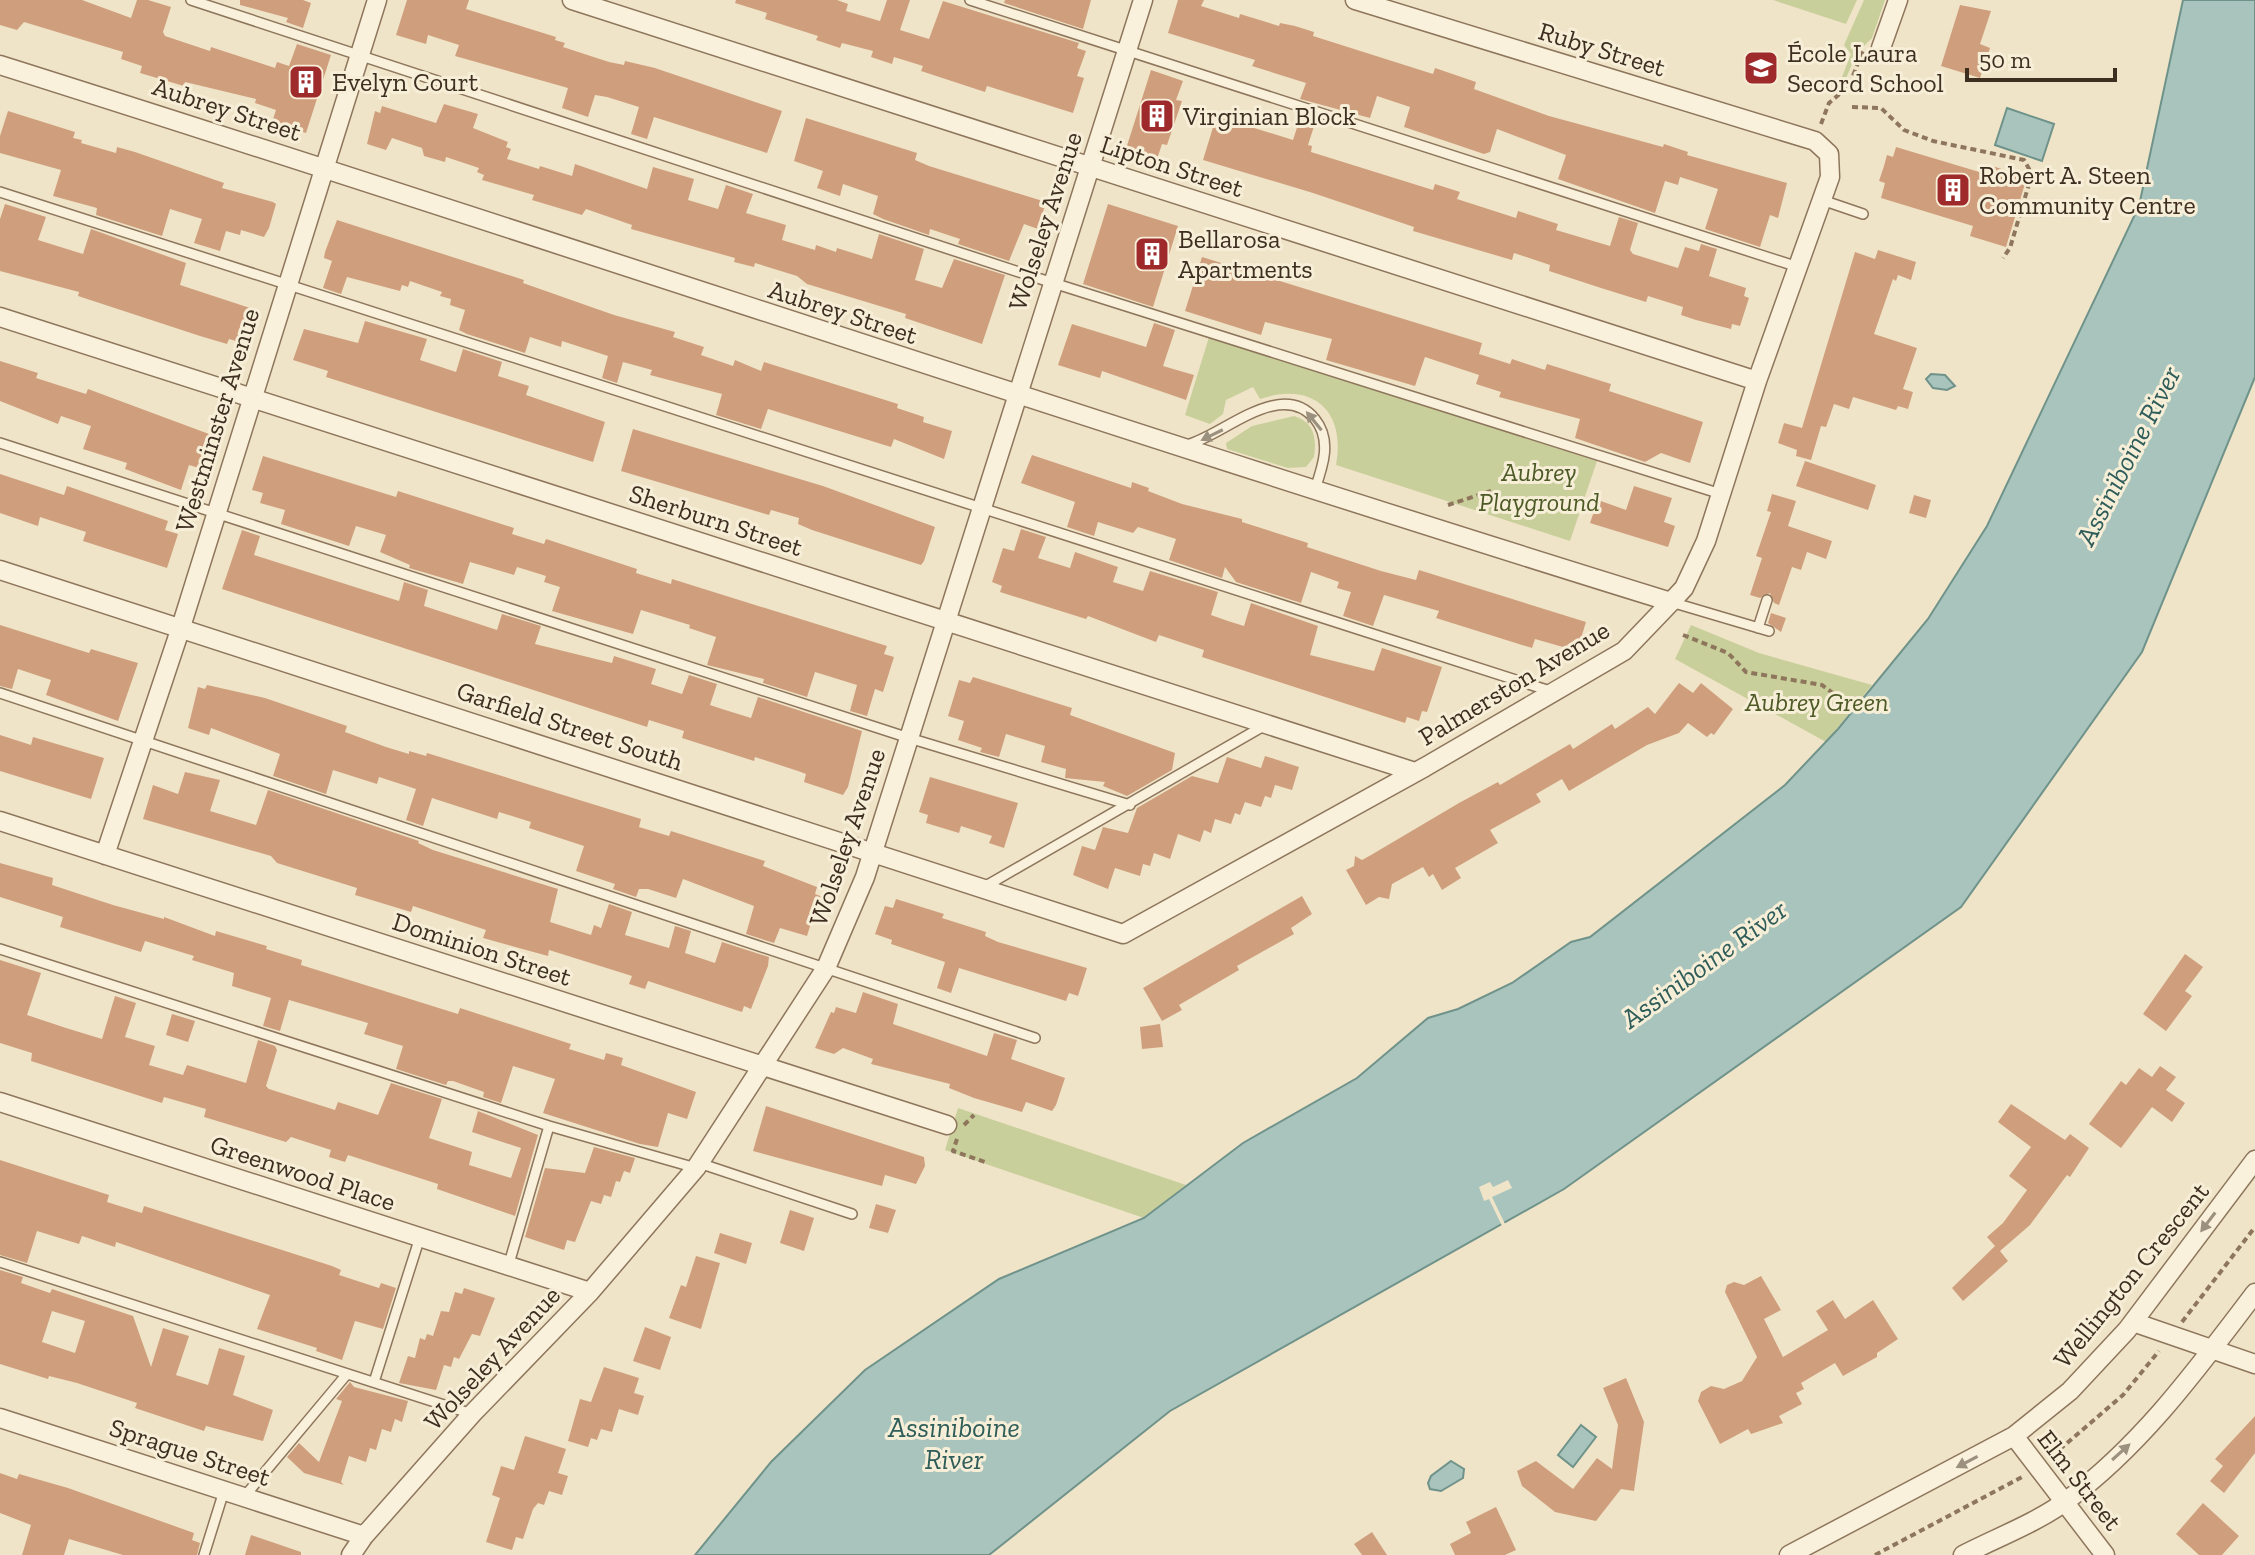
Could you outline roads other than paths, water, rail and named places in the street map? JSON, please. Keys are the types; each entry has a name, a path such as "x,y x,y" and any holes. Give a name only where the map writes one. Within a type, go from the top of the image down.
{"street":[{"name":"Westminster Avenue","path":"105,855 181,627 377,0"},
{"name":"Lipton Street","path":"572,0 1757,381"},
{"name":"Wolseley Avenue","path":"351,1555 364,1536 472,1414 590,1292 697,1166 826,968 851,917 1143,0"},
{"name":"Ruby Street","path":"1355,0 1815,141 1829,154"},
{"path":"1872,49 1898,0"},
{"name":"Aubrey Street","path":"0,65 1017,396 1671,602"},
{"name":"Palmerston Avenue","path":"1123,934 1555,693 1624,651 1684,588 1706,541 1757,381 1830,177 1829,154"},
{"name":"Sherburn Street","path":"0,317 1415,772"},
{"name":"Garfield Street South","path":"0,570 1123,934"},
{"name":"Dominion Street","path":"0,821 947,1125"},
{"name":"Greenwood Place","path":"0,1102 590,1292"},
{"name":"Wellington Crescent","path":"1789,1555 2014,1436 2091,1372 2133,1322 2255,1160"},
{"path":"1963,1555 2065,1502 2157,1418 2255,1293"},
{"path":"2133,1322 2255,1364"},
{"name":"Sprague Street","path":"0,1418 364,1536"},
{"name":"Elm Street","path":"2014,1436 2105,1555"}],"lane":[{"path":"191,0 1053,283 1721,494"},
{"path":"970,0 1798,267"},
{"path":"0,192 1555,693"},
{"path":"1822,200 1863,214"},
{"path":"1171,445 1202,440 1269,406 1296,405 1316,420 1323,434 1323,465 1315,489"},
{"path":"0,443 909,738 1130,805"},
{"path":"1758,628 1767,600"},
{"path":"1671,602 1769,631"},
{"path":"0,693 1035,1038"},
{"path":"984,887 1267,724"},
{"path":"0,949 549,1126 697,1166 852,1214"},
{"path":"508,1267 549,1126"},
{"path":"374,1382 420,1237"},
{"path":"0,1262 472,1414"},
{"path":"244,1497 347,1374"},
{"path":"204,1555 224,1491"}],"water":[{"name":"Assiniboine River","path":"2183,0 2255,0 2255,377 2142,652 1961,907 1564,1189 1170,1411 989,1555 695,1555 771,1462 865,1370 999,1279 1144,1218 1243,1143 1357,1078 1428,1018 1458,1009 1512,983 1571,942 1590,937 1785,785 1838,729 1928,619 1987,526 2139,206"},
{"path":"2007,108 2054,124 2042,161 1995,145"},
{"path":"1931,374 1945,375 1955,386 1947,390 1933,388 1926,379"},
{"path":"1581,1425 1596,1437 1573,1467 1558,1455"},
{"path":"1451,1461 1464,1469 1463,1478 1441,1491 1430,1489 1428,1483 1431,1476"}],"place":[{"name":"École Laura Secord School","path":"1761,68"},
{"name":"Evelyn Court","path":"306,82"},
{"name":"Virginian Block","path":"1157,116"},
{"name":"Robert A. Steen Community Centre","path":"1953,190"},
{"name":"Bellarosa Apartments","path":"1152,254"}],"park label":[{"name":"Aubrey Playground","path":"1539,487"},
{"name":"Aubrey Green","path":"1817,702"}]}
